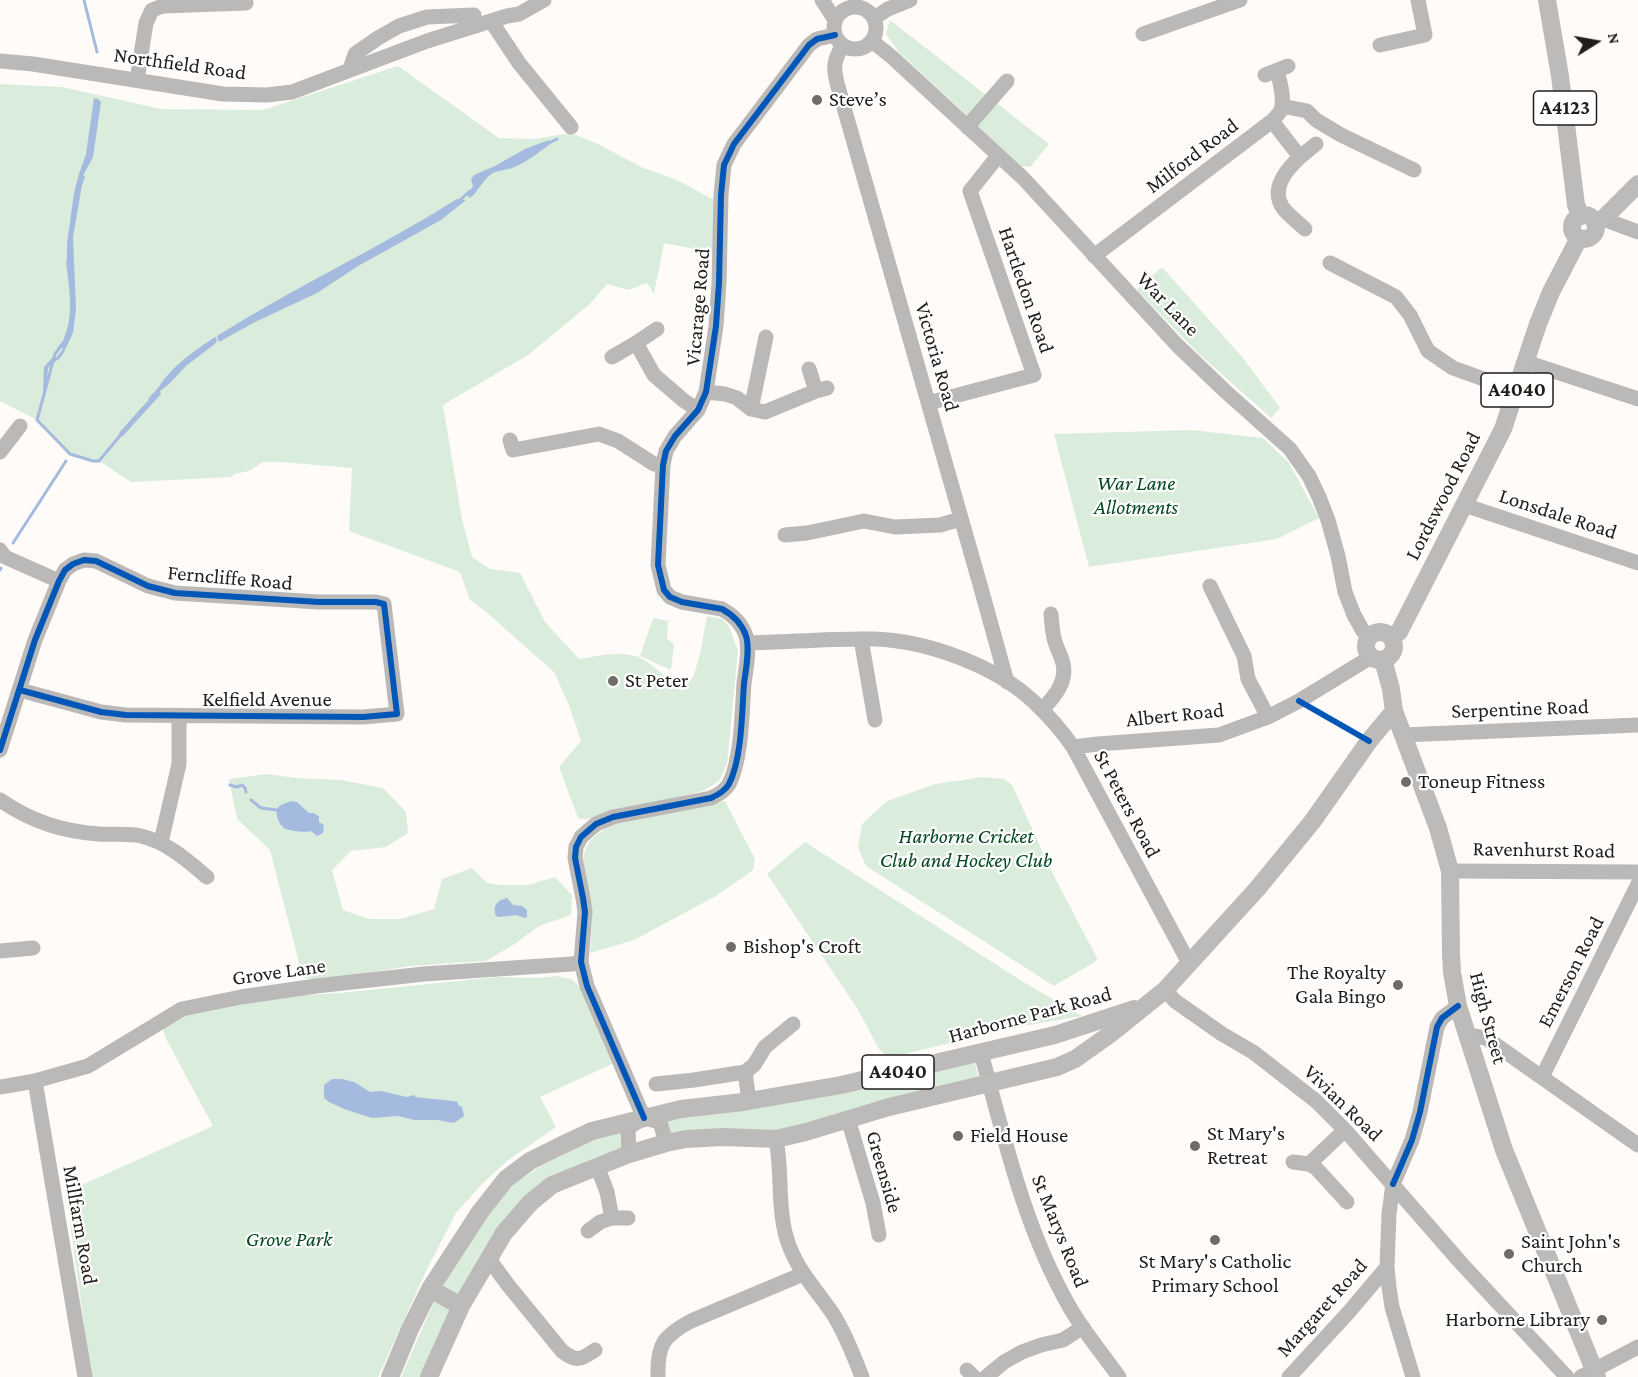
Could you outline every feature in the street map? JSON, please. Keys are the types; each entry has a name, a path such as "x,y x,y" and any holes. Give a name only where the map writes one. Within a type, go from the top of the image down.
{"main road":[{"name":"A4123","path":"1547,0 1560,76 1576,205 1593,219"},
{"path":"1593,219 1638,184"},
{"name":"Lordswood Road","path":"1392,638 1399,632 1503,429 1538,324 1554,285 1579,238 1572,229 1574,221 1593,219"},
{"path":"1381,631 1392,638 1394,646 1391,655 1377,658 1366,651 1365,646 1370,635 1381,631"},
{"name":"High Street","path":"1377,658 1391,689 1394,711 1438,828 1450,870 1450,954 1458,1006 1504,1150 1590,1375"},
{"name":"Harborne Park Road","path":"429,1377 461,1306 504,1233 530,1203 552,1185 629,1154 686,1138 776,1139 889,1107 1057,1067 1076,1059 1164,990 1255,892 1312,822 1369,741 1394,711"},
{"name":"Harborne Park Road","path":"390,1377 430,1289 480,1212 506,1179 530,1161 558,1146 592,1131 681,1109 785,1096 981,1053 1055,1035 1147,1004"},
{"path":"430,1289 461,1306"}],"street":[{"path":"468,0 481,20 571,127"},
{"name":"Northfield Road","path":"350,69 355,54 399,26 427,17 481,20 519,15 544,0"},
{"path":"822,0 837,33 855,50 867,46 872,41 876,30 874,18 865,9 849,4 842,11 837,33"},
{"path":"874,18 910,0"},
{"path":"1143,34 1219,4 1240,0"},
{"path":"1380,45 1425,35 1418,0"},
{"path":"136,80 146,23 152,10 163,6 246,3"},
{"name":"Northfield Road","path":"0,61 33,64 223,94 267,95 292,92 481,20"},
{"name":"Vicarage Road","path":"747,643 742,627 727,612 722,609 682,602 670,597 664,590 658,565 663,465 666,451 675,435 698,410 706,392 716,326 724,165 734,144 809,45 818,39 837,33"},
{"name":"Victoria Road","path":"837,33 834,71 1007,682"},
{"name":"War Lane","path":"872,41 1023,178 1177,345 1290,448 1320,497 1345,592 1363,631 1370,635"},
{"path":"1277,70 1282,106 1307,111 1316,120 1341,135 1414,170"},
{"path":"967,127 1007,81"},
{"name":"Milford Road","path":"1094,256 1272,121 1282,106"},
{"path":"1272,121 1300,157"},
{"path":"1301,219 1283,208 1278,194 1281,180 1290,166 1316,144"},
{"name":"Hartledon Road","path":"928,404 1034,375 970,191 998,156"},
{"path":"1593,219 1638,232"},
{"path":"1330,263 1360,286 1396,297 1410,315 1428,351 1453,368 1517,391"},
{"path":"612,357 657,329"},
{"path":"751,409 766,337"},
{"path":"636,343 654,375 698,410"},
{"path":"1526,362 1638,399"},
{"path":"706,392 737,398 751,409 765,412 822,390 809,369"},
{"path":"0,452 20,426"},
{"path":"513,451 599,434 618,441 654,464 663,465"},
{"name":"Lonsdale Road","path":"1464,505 1638,563"},
{"path":"785,535 806,527 864,521 895,527 940,525 962,519"},
{"path":"0,550 5,557 58,581"},
{"name":"Ferncliffe Road","path":"0,750 35,640 58,581 65,570 73,564 84,560 96,561 148,586 175,593 319,602 376,602"},
{"path":"1210,586 1244,656 1248,679 1268,717"},
{"name":"Kelfield Avenue","path":"20,690 101,712 126,715 363,717 397,714 384,604 376,602"},
{"path":"1042,710 1056,694 1064,675 1063,662 1054,640 1051,614"},
{"path":"861,639 876,720"},
{"name":"St Peters Road","path":"747,643 861,639 894,641 924,647 976,664 1025,694 1058,727 1073,747 1189,963"},
{"path":"644,1118 587,986 581,962 585,912 575,858 576,847 581,837 597,824 613,818 711,798 723,792 732,778 739,743 747,643"},
{"name":"Albert Road","path":"1073,747 1219,735 1268,717 1377,658"},
{"path":"161,842 179,764 179,716"},
{"name":"Serpentine Road","path":"1403,735 1638,725"},
{"path":"0,800 19,813 57,828 97,834 139,835 161,842 207,877"},
{"name":"Ravenhurst Road","path":"1450,870 1638,872"},
{"name":"Emerson Road","path":"1542,1077 1638,884"},
{"path":"0,951 33,948"},
{"name":"Grove Lane","path":"0,1086 35,1081 88,1066 182,1009 241,997 316,986 424,974 568,965 581,962"},
{"name":"Vivian Road","path":"1164,990 1175,1001 1286,1076 1316,1101 1345,1130 1461,1263 1567,1377"},
{"path":"1413,1377 1392,1307 1387,1267 1389,1214 1393,1184 1412,1140 1420,1112 1437,1027 1442,1018 1458,1006"},
{"path":"656,1084 745,1072 754,1065 765,1047 793,1024"},
{"path":"1467,1035 1486,1038 1638,1145"},
{"name":"St Marys Road","path":"981,1053 1029,1222 1070,1308 1119,1377"},
{"path":"745,1072 749,1101"},
{"name":"Millfarm Road","path":"35,1081 85,1377"},
{"path":"629,1154 628,1128 644,1118 660,1122 666,1143"},
{"name":"Greenside","path":"848,1119 881,1235"},
{"path":"1345,1130 1301,1163 1316,1168 1347,1202"},
{"path":"776,1139 782,1213 789,1247 803,1274 834,1316 862,1377"},
{"path":"597,1166 607,1192 612,1218"},
{"path":"588,1231 600,1222 612,1218 628,1218"},
{"path":"489,1259 562,1351 569,1357 578,1359 595,1350"},
{"name":"Margaret Road","path":"1289,1377 1387,1267"},
{"path":"658,1377 657,1359 663,1342 675,1329 803,1274"},
{"path":"986,1377 1004,1362 1022,1352 1041,1344 1063,1340 1083,1327"},
{"path":"1590,1375 1638,1347"}],"green space":[{"path":"890,20 1049,144 1030,167 1021,166 898,51 886,34"},
{"path":"398,66 499,138 534,139 571,133 598,144 643,168 675,179 714,200 715,253 664,243 654,294 647,283 629,290 607,284 590,304 528,355 443,405 462,519 472,557 490,569 520,573 545,622 579,659 615,654 636,656 653,666 682,691 694,675 707,616 722,619 729,626 738,651 727,764 719,781 703,791 586,819 578,818 559,767 581,741 569,705 554,672 470,600 460,572 349,531 352,468 263,462 249,471 234,474 232,477 131,482 99,461 70,454 37,420 0,401 0,84 62,87 161,109 263,110"},
{"path":"1162,267 1243,358 1280,408 1271,418 1198,353 1137,290"},
{"name":"War Lane Allotments","path":"1191,430 1263,438 1289,463 1319,518 1277,539 1089,567 1054,434"},
{"path":"654,618 668,621 667,639 674,644 671,670 640,656"},
{"path":"267,774 340,780 383,788 406,812 408,833 386,847 351,851 332,870 343,910 369,919 400,919 434,909 442,879 472,868 487,883 501,885 528,885 555,877 572,895 571,915 539,926 486,961 410,966 323,980 303,978 270,850 237,819 229,779"},
{"name":"Harborne Cricket Club and Hockey Club","path":"982,777 1004,779 1012,785 1054,876 1098,960 1054,986 866,866 858,848 862,824 887,801 936,784"},
{"path":"725,801 755,859 753,870 716,896 634,940 590,953 592,919 583,859 593,838 613,825"},
{"path":"805,842 1025,983 1082,1016 1012,1028 888,1058 879,1049 857,1008 767,874"},
{"name":"Grove Park","path":"558,976 573,980 581,989 612,1064 540,1097 556,1127 507,1161 456,1213 427,1269 378,1377 91,1377 66,1192 213,1126 165,1037 163,1029 182,1014 285,996 340,993 498,977"},
{"path":"975,1063 979,1081 780,1134 675,1137 668,1131 667,1122 673,1116"},
{"path":"622,1129 624,1150 523,1206 423,1377 401,1377 441,1286 470,1236 511,1185 570,1148"}],"water":[{"path":"94,98 101,102 93,157 83,176 85,177 73,237 76,309 73,333 63,354 48,368 46,391 43,391 44,367 63,349 61,348 68,324 70,305 66,261 67,244 74,193 86,154"},
{"path":"549,140 549,145 531,158 512,168 493,173 470,198 467,195 473,186 471,180 474,175 525,149"},
{"path":"457,199 466,200 441,220 358,266 317,293 219,342 217,336"},
{"path":"215,337 216,343 186,366 160,391 161,394 122,437 119,433 159,390 158,388 170,372"},
{"path":"291,801 297,802 309,813 319,816 319,822 324,825 323,833 317,836 311,831 302,832 282,826 277,817 278,808"},
{"path":"507,898 513,905 522,906 527,910 527,917 496,916 497,904"},
{"path":"332,1079 354,1082 370,1092 381,1091 407,1097 414,1095 458,1102 464,1116 454,1123 414,1120 398,1116 372,1118 344,1109 324,1098 324,1085"}],"waterway":[{"path":"84,0 97,52"},
{"path":"547,144 557,139"},
{"path":"459,201 470,191"},
{"path":"63,343 55,354 37,420 70,454 93,461 99,461 123,432"},
{"path":"150,399 160,388"},
{"path":"13,543 66,461"},
{"path":"230,785 237,787 242,785 246,792"},
{"path":"251,800 261,808 277,810"}],"cycle path":[{"path":"644,1118 587,986 581,962 585,912 575,858 576,847 581,837 596,824 613,817 711,798 719,794 729,784 737,762 747,641 740,624 726,611 682,602 670,597 664,590 658,565 663,465 666,451 675,436 698,410 706,392 716,326 724,165 734,144 809,45 817,39 835,35"},
{"path":"0,750 35,640 59,581 65,570 84,560 96,561 148,586 175,593 384,604 397,714 363,717 126,715 101,712 20,690"},
{"path":"1299,701 1369,741"},
{"path":"1393,1184 1412,1140 1420,1112 1437,1027 1442,1018 1458,1006"}],"place":[{"name":"Steve’s","path":"817,100"},
{"name":"St Peter","path":"613,681"},
{"name":"Toneup Fitness","path":"1406,782"},
{"name":"Bishop's Croft","path":"731,947"},
{"name":"The Royalty Gala Bingo","path":"1398,985"},
{"name":"Field House","path":"958,1136"},
{"name":"St Mary's Retreat","path":"1195,1146"},
{"name":"St Mary's Catholic Primary School","path":"1215,1240"},
{"name":"Saint John's Church","path":"1509,1254"},
{"name":"Harborne Library","path":"1602,1320"}]}
